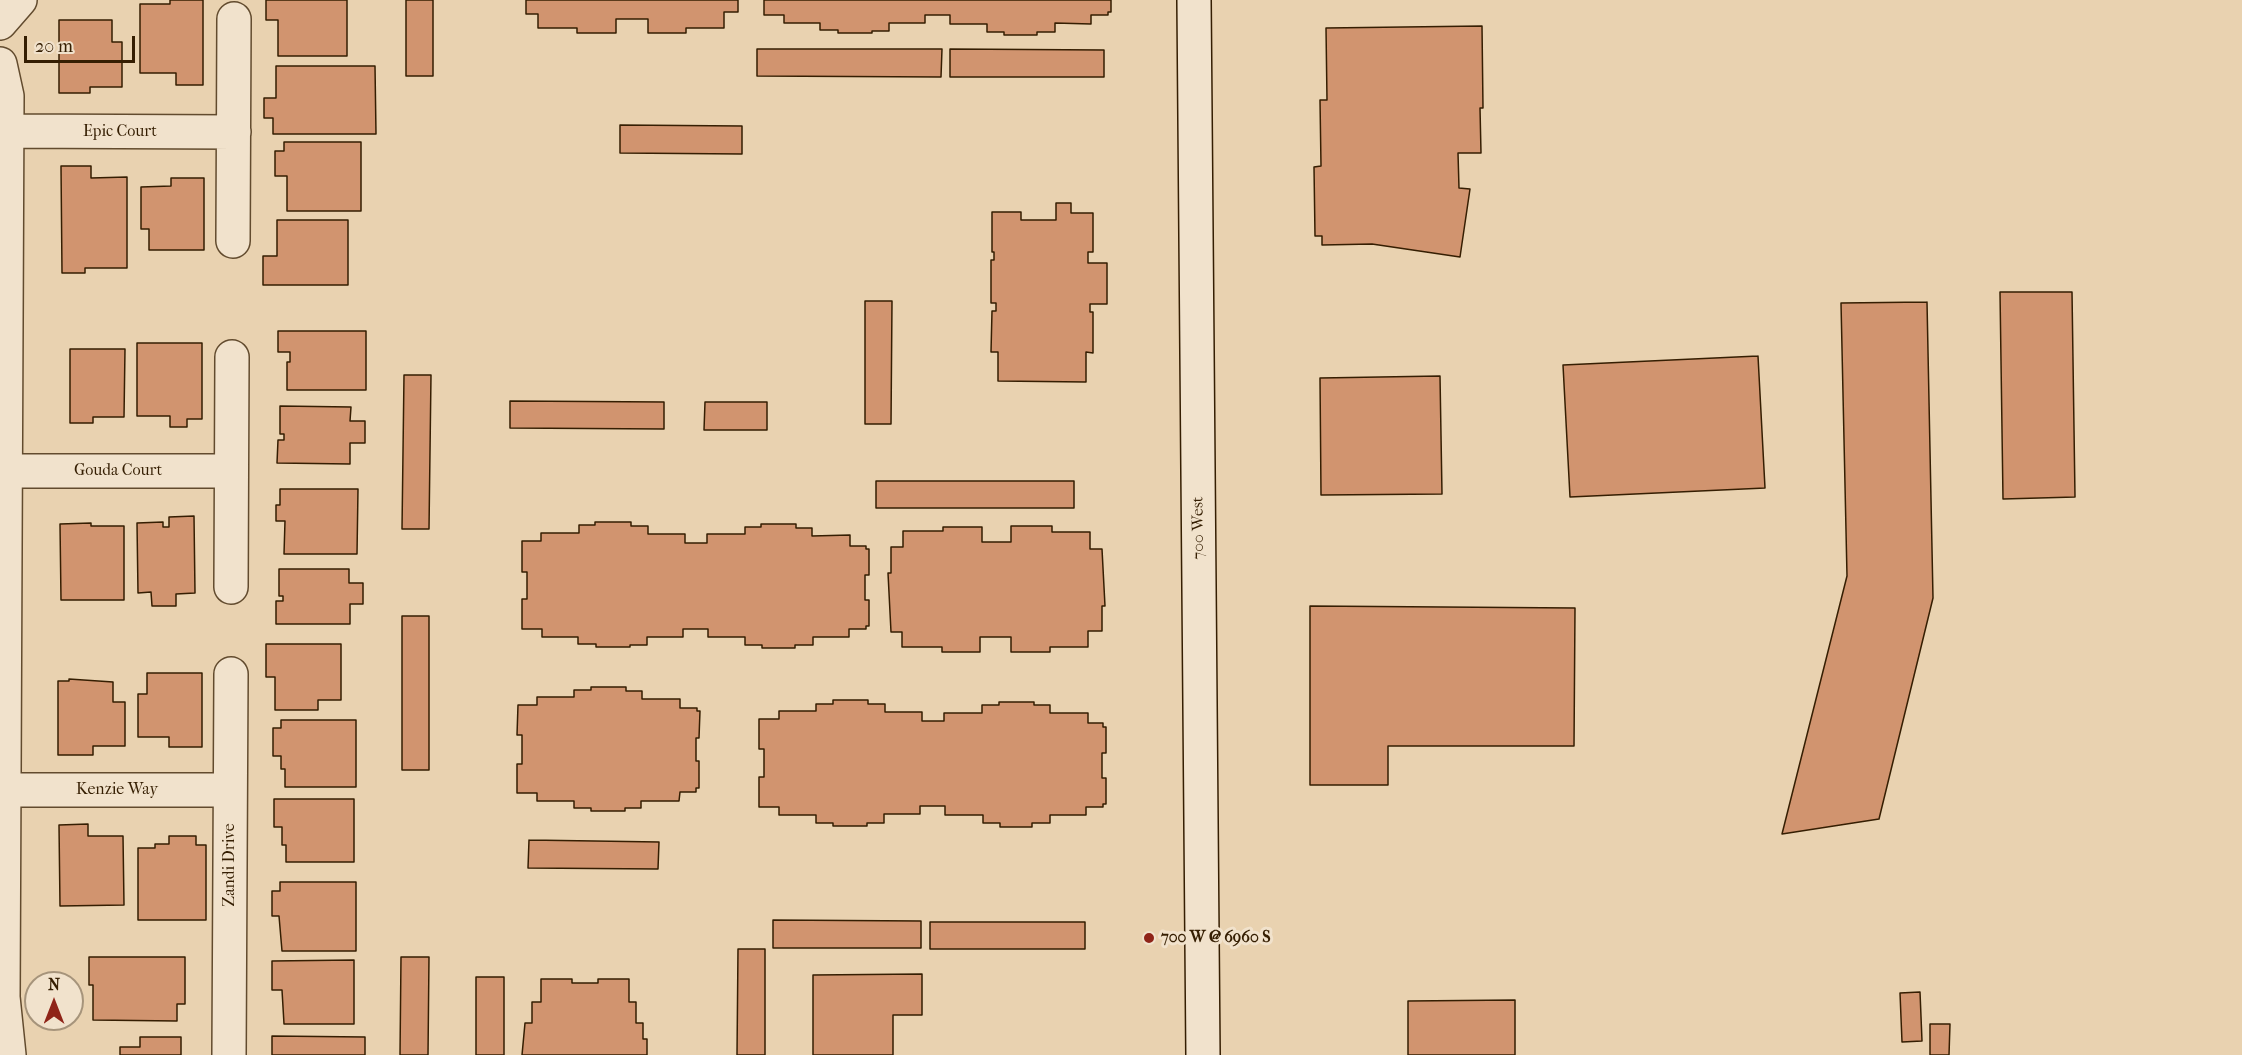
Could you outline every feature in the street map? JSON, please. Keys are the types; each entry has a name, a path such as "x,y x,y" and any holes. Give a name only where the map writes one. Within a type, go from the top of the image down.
{"street":[{"path":"0,23 20,0"},
{"name":"700 West","path":"1194,0 1203,1055"},
{"path":"233,241 234,19"},
{"path":"0,64 6,89 2,720 5,1043"},
{"name":"Epic Court","path":"6,131 234,132"},
{"path":"231,586 232,357"},
{"name":"Gouda Court","path":"5,471 231,471"},
{"name":"Zandi Drive","path":"229,1055 231,674"},
{"name":"Kenzie Way","path":"3,790 230,790"}],"building":[{"path":"170,0 203,0 203,85 176,85 176,73 140,73 140,4 170,4"},
{"path":"266,0 347,0 347,56 278,56 278,20 266,20"},
{"path":"406,0 433,0 433,76 406,76"},
{"path":"526,0 738,0 738,12 724,12 724,28 686,28 686,33 648,33 648,19 616,19 616,33 577,33 577,28 538,28 538,14 526,14"},
{"path":"764,0 1111,0 1111,12 1108,12 1108,15 1091,15 1091,24 1055,23 1055,32 1037,32 1037,35 1004,35 1004,32 987,32 987,24 950,24 950,15 925,15 925,23 889,23 889,31 838,33 838,30 820,30 820,23 784,23 784,15 764,15"},
{"path":"59,20 112,20 112,42 122,42 122,87 90,87 90,93 59,93"},
{"path":"1482,26 1481,153 1458,153 1459,188 1470,189 1460,257 1372,244 1322,245 1322,236 1315,236 1314,167 1321,166 1320,100 1327,100 1326,28"},
{"path":"757,49 942,49 941,77 757,76"},
{"path":"950,49 1104,50 1104,77 950,77"},
{"path":"276,66 375,66 376,134 273,134 273,118 264,118 264,98 276,98"},
{"path":"620,125 742,126 742,154 620,153"},
{"path":"284,142 361,142 361,211 287,211 287,176 275,176 275,151 284,151"},
{"path":"61,166 91,166 91,178 127,177 127,268 85,268 85,273 62,273"},
{"path":"171,178 204,178 204,250 149,250 149,229 141,229 141,187 171,186"},
{"path":"1056,203 1071,203 1071,213 1093,213 1093,252 1088,252 1088,263 1107,263 1107,304 1090,304 1090,312 1093,312 1093,353 1086,352 1086,382 998,381 998,352 991,352 992,311 996,311 996,303 991,303 991,260 994,260 992,212 1021,212 1021,220 1056,220"},
{"path":"277,220 348,220 348,285 263,285 263,256 277,256"},
{"path":"2000,292 2072,292 2075,497 2003,499"},
{"path":"865,301 892,301 891,424 865,424"},
{"path":"1927,302 1933,598 1879,819 1782,834 1847,576 1841,303"},
{"path":"278,331 366,331 366,390 287,390 287,362 290,362 290,352 278,352"},
{"path":"137,343 202,343 202,419 187,419 187,427 170,427 170,416 137,416"},
{"path":"70,349 125,349 124,417 93,417 93,423 70,423"},
{"path":"1758,356 1765,488 1570,497 1563,365"},
{"path":"404,375 431,375 429,529 402,529"},
{"path":"1440,376 1442,494 1321,495 1320,378"},
{"path":"510,401 664,402 664,429 510,428"},
{"path":"705,402 767,402 767,430 704,430"},
{"path":"280,406 351,407 350,421 365,421 365,443 350,443 350,464 277,463 278,440 284,440 284,434 280,434"},
{"path":"876,481 1074,481 1074,508 876,508"},
{"path":"280,489 358,489 357,554 284,554 285,521 276,521 276,505 280,505"},
{"path":"194,516 195,593 176,594 176,606 152,606 151,592 138,593 137,523 163,522 163,527 169,527 169,517"},
{"path":"595,522 631,522 631,526 648,526 648,534 685,534 685,543 707,543 707,534 745,534 745,527 761,527 761,524 796,524 796,528 812,528 812,536 850,535 850,546 866,546 866,549 869,549 869,575 865,575 865,600 869,600 869,626 866,626 866,629 849,629 849,637 813,637 813,645 795,645 795,648 762,648 762,645 745,645 745,637 708,637 708,629 683,629 683,637 647,637 647,645 596,647 596,644 578,644 578,637 542,637 542,629 522,629 522,599 527,599 527,572 522,572 522,541 541,541 541,533 579,533 579,525 595,525"},
{"path":"91,523 91,526 124,526 124,600 61,600 60,524"},
{"path":"1011,526 1052,526 1052,532 1090,532 1090,549 1102,549 1105,606 1102,606 1102,631 1088,631 1088,647 1050,647 1050,652 1011,652 1011,637 980,637 980,652 942,652 942,647 902,647 902,632 891,632 888,573 891,573 891,547 903,547 903,531 943,531 943,527 982,527 982,542 1011,542"},
{"path":"279,569 349,569 349,583 363,583 363,604 350,604 350,624 276,624 276,601 283,601 283,596 279,596"},
{"path":"1310,606 1575,608 1574,746 1388,746 1388,785 1310,785"},
{"path":"402,616 429,616 429,770 402,770"},
{"path":"266,644 341,644 341,700 318,700 318,710 275,710 275,677 266,677"},
{"path":"147,673 202,673 202,747 169,747 169,737 138,737 138,694 147,694"},
{"path":"69,679 113,682 113,702 125,702 125,746 93,746 93,755 58,755 58,681 69,681"},
{"path":"591,687 626,687 626,691 642,691 642,699 680,699 680,708 697,708 697,711 700,711 699,738 696,738 699,788 696,788 696,792 680,792 679,801 641,801 641,808 625,808 625,811 591,811 591,808 574,808 574,801 537,801 537,793 517,793 517,764 522,764 522,735 517,735 518,705 537,705 537,697 574,697 574,690 591,690"},
{"path":"833,700 868,700 868,704 885,704 885,712 922,712 922,721 944,721 944,713 982,713 982,705 999,705 999,702 1034,702 1034,705 1050,705 1050,713 1088,713 1088,723 1103,723 1103,727 1106,727 1106,753 1102,753 1102,778 1106,778 1106,804 1103,804 1103,807 1086,807 1086,815 1050,815 1050,823 1032,823 1032,827 1000,827 1000,823 983,823 983,815 945,815 945,806 920,806 920,814 884,814 884,823 867,823 867,826 833,826 833,823 816,823 816,815 779,815 779,807 759,807 759,777 764,777 764,749 759,749 759,719 779,719 779,711 816,711 816,704 833,704"},
{"path":"281,720 356,720 356,787 285,787 285,769 281,769 281,756 273,756 273,728 281,728"},
{"path":"274,799 354,799 354,862 286,862 286,845 282,845 282,827 274,827"},
{"path":"88,824 88,836 123,836 124,905 60,906 59,825"},
{"path":"169,836 196,836 196,845 206,845 206,920 138,920 138,848 155,848 155,844 169,844"},
{"path":"529,840 659,842 658,869 528,868"},
{"path":"280,882 356,882 356,951 282,951 279,916 272,916 272,891 280,891"},
{"path":"773,920 921,921 921,948 773,948"},
{"path":"930,922 1085,922 1085,949 930,949"},
{"path":"738,949 765,949 765,1055 737,1055"},
{"path":"89,957 185,957 185,1004 177,1004 177,1021 93,1020 93,985 89,985"},
{"path":"401,957 429,957 428,1055 400,1055"},
{"path":"354,960 354,1024 284,1024 282,990 272,990 272,961"},
{"path":"922,974 922,1015 893,1015 893,1055 813,1055 813,975"},
{"path":"476,977 504,977 504,1055 476,1055"},
{"path":"541,979 572,979 572,983 598,983 598,979 629,979 629,1002 636,1002 636,1023 643,1023 643,1039 647,1039 647,1055 522,1055 525,1023 532,1023 532,1002 541,1002"},
{"path":"1920,992 1922,1041 1902,1042 1900,993"},
{"path":"1515,1000 1515,1055 1408,1055 1408,1001"},
{"path":"1930,1024 1950,1024 1949,1055 1930,1055"},
{"path":"272,1036 365,1037 365,1055 272,1055"},
{"path":"140,1037 181,1037 181,1055 120,1055 120,1047 140,1047"}],"place":[{"name":"700 W @ 6960 S","path":"1149,938"}]}
